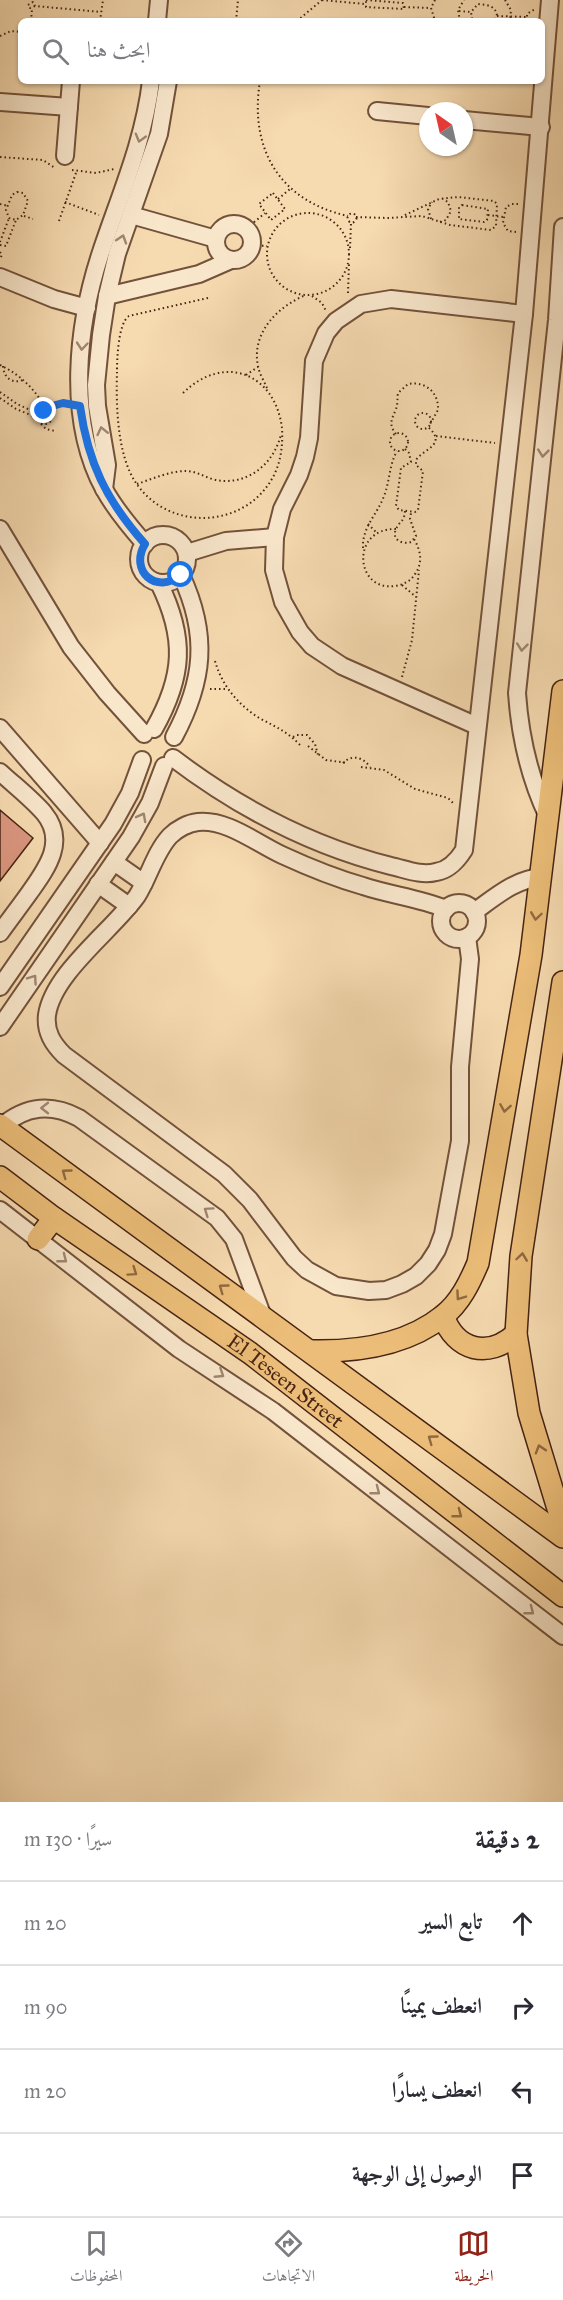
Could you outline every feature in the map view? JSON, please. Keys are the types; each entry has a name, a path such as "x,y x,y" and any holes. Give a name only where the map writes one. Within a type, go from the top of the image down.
{"main road":[{"path":"311,1351 348,1350 387,1343 425,1328 443,1316 463,1293 472,1278 482,1246 529,967 542,877 563,691"},
{"path":"563,982 521,1256 516,1335 529,1413 563,1525"},
{"name":"El Teseen Street","path":"1,1125 563,1537"},
{"name":"El Teseen Street","path":"0,1178 54,1218 250,1353 563,1596"},
{"path":"38,1239 54,1218"},
{"path":"443,1316 454,1337 474,1348 497,1347 516,1335"}],"street":[{"path":"157,18 159,0"},
{"path":"545,71 550,0"},
{"path":"65,156 70,84"},
{"path":"104,489 107,465 97,406 98,360 107,296 129,204 151,84"},
{"path":"145,544 130,527 104,489 88,450 80,406 81,362 87,308 101,252 113,220 129,204 159,134 167,84"},
{"path":"142,760 156,767 169,762 286,829 349,854 425,874 448,868 464,850 524,314 544,84"},
{"path":"0,102 69,107"},
{"path":"376,111 419,115"},
{"path":"473,121 541,127"},
{"path":"129,204 216,239"},
{"path":"107,296 200,273 231,260 245,257 260,245 247,228 241,225 228,225 218,233 216,239 219,253 231,260"},
{"path":"548,818 528,766 520,730 517,693 557,320 563,227"},
{"path":"0,277 54,299 87,308"},
{"path":"477,726 396,691 326,657 300,632 289,616 277,586 275,537 282,509 305,457 309,438 314,361 319,346 336,321 348,311 376,300 392,299 524,314"},
{"path":"0,529 71,647 107,693 149,731 168,732 174,737 176,744 141,820 0,1027"},
{"path":"158,536 172,537 184,546 187,553 188,561 181,575 175,580 159,583 153,581 142,571 139,557 145,544 158,536"},
{"path":"187,553 226,541 275,537"},
{"path":"174,737 190,704 199,667 200,648 195,610 181,575"},
{"path":"0,987 122,809 142,760 138,747 170,699 179,658 173,616 159,583"},
{"path":"0,728 100,843"},
{"path":"0,771 45,814 55,841 54,851 46,869 0,933"},
{"path":"446,909 336,877 284,856 222,824 208,821 195,822 171,835 129,906 81,957 50,1004 47,1015 50,1037 56,1047 224,1174 250,1200 294,1258 307,1270 336,1286 369,1291 394,1287 416,1276 428,1264 443,1234 460,1141 460,1067 470,959 467,937"},
{"path":"114,862 144,883"},
{"path":"474,912 512,886 532,878 542,877"},
{"path":"98,884 129,906"},
{"path":"453,904 468,906 474,912 476,926 467,937 451,938 444,932 441,924 442,916 453,904"},
{"path":"1,1125 25,1111 53,1108 66,1111 79,1118 217,1218 234,1239 263,1317"},
{"path":"0,1210 179,1349 273,1411 563,1636"}],"path":[{"path":"101,18 103,0"},
{"path":"236,18 238,0"},
{"path":"301,18 322,0 402,10 404,7 431,8"},
{"path":"365,4 366,0 403,3 404,7"},
{"path":"434,18 431,8 435,0"},
{"path":"459,18 458,10 464,0"},
{"path":"505,0 512,16"},
{"path":"34,4 102,12"},
{"path":"472,18 471,12 474,6 485,4 495,9 497,16 527,17"},
{"path":"458,10 471,12"},
{"path":"0,36 11,31 18,32"},
{"path":"260,84 257,100 258,125 264,148 275,171 290,189 317,207 348,216 352,214 356,217 403,216 492,230 496,226 497,204 494,201 451,197 434,200 403,216"},
{"path":"59,221 76,170"},
{"path":"278,199 290,189"},
{"path":"0,259 1,245 9,218 8,206 14,193 23,193 28,201 23,215 16,220 6,246 1,245"},
{"path":"272,193 278,199 284,210 271,220 259,203 272,193"},
{"path":"439,199 448,202 452,211 450,216 440,222"},
{"path":"431,219 428,209 434,200"},
{"path":"65,202 113,220"},
{"path":"0,204 8,206"},
{"path":"462,205 487,208 488,215 484,222 460,220 458,212 462,205"},
{"path":"531,234 508,231 504,226 504,217 505,209 509,205 534,205"},
{"path":"452,211 458,212"},
{"path":"208,298 129,316 123,322 117,368 117,411 127,464 137,484 152,500 171,512 200,519 214,518 242,508 254,500 265,489 279,463 283,446 282,428 276,402 258,367 259,344 268,322 285,305 306,295 321,293 331,288 339,280 349,260 346,237 340,227 331,219 309,212 286,218 260,245 275,280 295,293 306,295"},
{"path":"247,228 265,213"},
{"path":"23,215 33,219"},
{"path":"488,215 504,217"},
{"path":"348,216 351,223 348,311"},
{"path":"351,223 356,221 356,217"},
{"path":"9,218 16,220"},
{"path":"2,365 7,377 12,381 24,379"},
{"path":"0,398 16,409 47,424 52,419 24,379 2,365"},
{"path":"246,375 251,374 258,367"},
{"path":"183,393 205,376 219,372 246,375 268,390"},
{"path":"396,434 391,419 397,405 398,393 408,384 423,384 435,394 438,410 429,425 419,428 415,423 416,416 425,413 430,418 429,425 435,436 432,447 418,456 416,460 416,465 423,471 418,510 411,512 399,510 396,506 401,468 411,462 409,453 405,449"},
{"path":"0,392 17,404 39,414"},
{"path":"39,414 63,403 80,406"},
{"path":"39,414 39,420 46,429 55,431"},
{"path":"137,484 186,471 213,479 240,479 252,474 272,457 279,443 282,428"},
{"path":"397,451 392,447 390,441 396,434 403,434 407,439 405,449"},
{"path":"435,436 510,445"},
{"path":"405,449 397,451 390,465 386,493 363,537 365,569 376,582 393,587 412,578 419,567"},
{"path":"272,457 279,463"},
{"path":"405,511 404,519 396,529 396,538 407,544 414,539"},
{"path":"396,691 412,640 421,557 414,539 416,532 410,519 411,512"},
{"path":"368,524 377,533"},
{"path":"363,552 366,544 377,533 396,529"},
{"path":"401,585 416,597"},
{"path":"214,657 222,679 243,706 293,737 300,745"},
{"path":"293,737 308,735 315,744 318,755"},
{"path":"308,746 318,755 334,762 348,763"},
{"path":"343,763 350,758 358,757 365,760 370,767"},
{"path":"362,766 390,773 415,789 448,798"}],"building":[{"path":"0,810 33,838 0,881"}],"route":[{"path":"44,411 47,411 45,408 63,403 80,406 88,450 95,470 116,508 145,544 139,557 142,571 147,577 159,583 167,583 181,575"}]}
